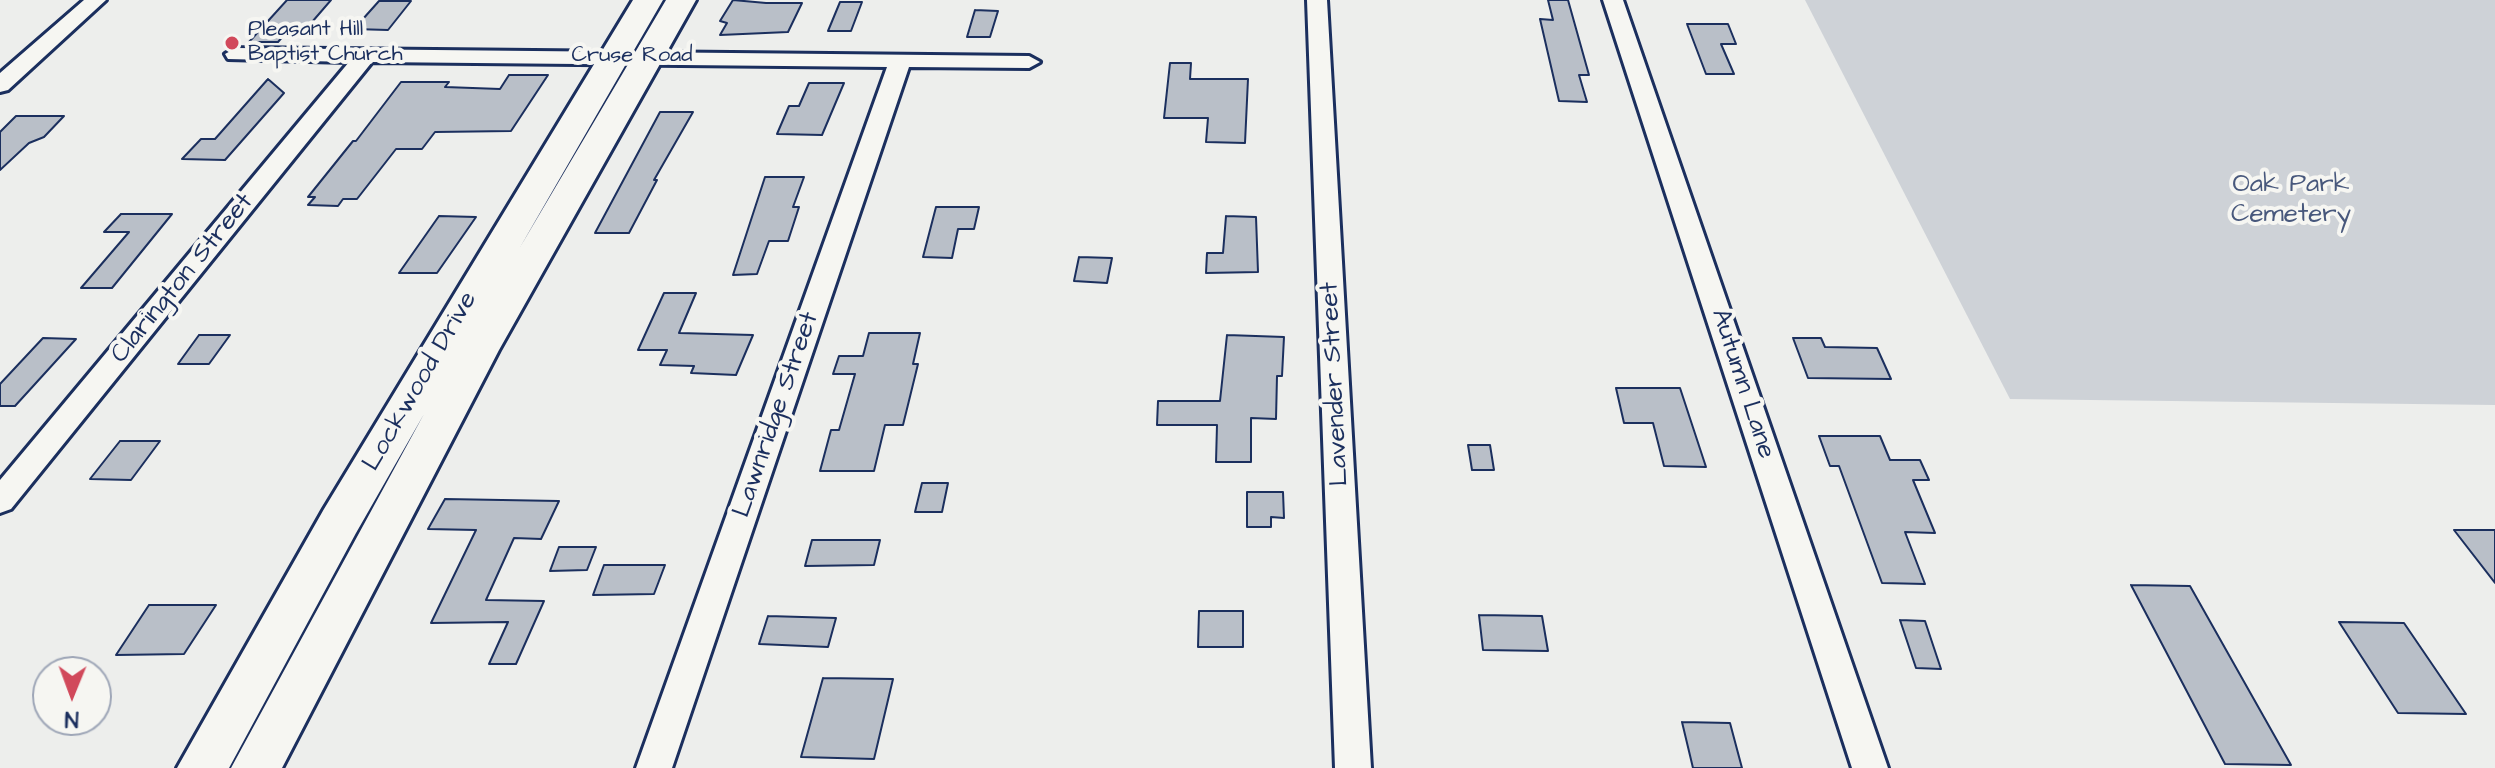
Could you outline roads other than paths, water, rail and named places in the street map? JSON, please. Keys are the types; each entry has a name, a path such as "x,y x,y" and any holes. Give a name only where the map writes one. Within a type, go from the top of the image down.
{"main road":[{"name":"Lockwood Drive","path":"256,768 633,56 648,0"},
{"name":"Lockwood Drive","path":"202,768 403,413 633,56 681,0"}],"street":[{"path":"0,85 96,0"},
{"name":"Lavender Street","path":"1317,0 1353,768"},
{"name":"Autumn Lane","path":"1613,0 1870,768"},
{"name":"Cruse Road","path":"236,54 1029,62"},
{"name":"Clarington Street","path":"0,501 365,56"},
{"name":"Lawnridge Street","path":"654,768 900,61"}],"place":[{"name":"Pleasant Hill Baptist Church","path":"232,43"}],"park label":[{"name":"Oak Park Cemetery","path":"2291,201"}]}
